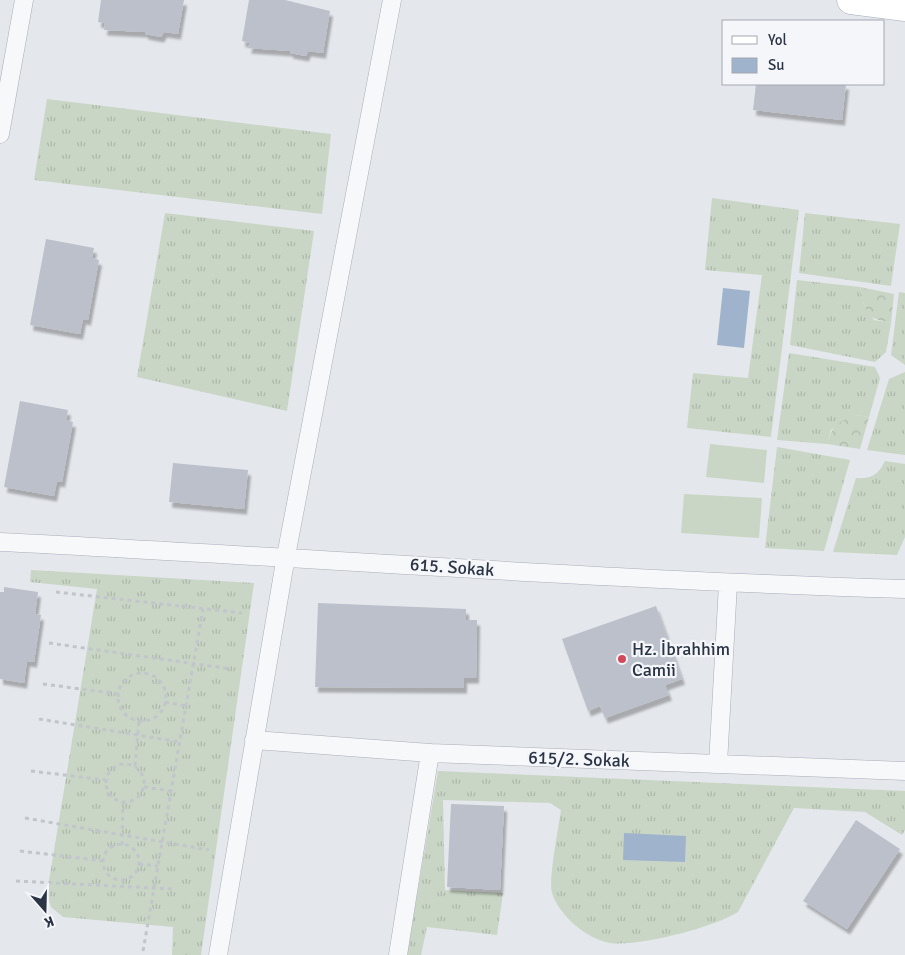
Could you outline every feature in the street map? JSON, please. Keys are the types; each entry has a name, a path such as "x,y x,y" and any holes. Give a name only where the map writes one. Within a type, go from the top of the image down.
{"main road":[{"path":"851,0 905,6"}],"street":[{"path":"0,134 24,0"},
{"path":"218,955 286,556 392,0"},
{"name":"615. Sokak","path":"0,542 286,556 728,584 905,589"},
{"path":"718,764 728,584"},
{"name":"615/2. Sokak","path":"254,740 430,753 905,771"},
{"path":"398,955 430,753"}],"path":[{"path":"56,592 242,613"},
{"path":"143,951 203,609"},
{"path":"49,643 231,669"},
{"path":"143,673 157,679 163,685 165,702 160,713 154,718 139,721 125,714 120,707 118,694 122,684 128,678 143,673"},
{"path":"43,684 118,694"},
{"path":"165,702 186,706"},
{"path":"38,719 180,742"},
{"path":"135,766 139,721"},
{"path":"125,763 135,766 144,777 144,787 139,796 134,800 123,802 109,794 106,780 110,771 119,764 125,763"},
{"path":"31,771 106,780"},
{"path":"144,787 171,791"},
{"path":"122,845 123,802"},
{"path":"25,818 209,850"},
{"path":"122,845 136,852 139,864 134,875 130,878 118,880 108,875 104,861 109,849 122,845"},
{"path":"20,851 104,861"},
{"path":"139,864 158,866"},
{"path":"16,881 173,889"}],"green space":[{"path":"47,99 331,134 322,214 34,180"},
{"path":"712,198 799,210 771,437 687,428 693,373 748,378 762,275 705,270"},
{"path":"165,213 314,231 287,411 137,377"},
{"path":"805,213 900,224 891,286 799,273"},
{"path":"797,280 860,287 864,305 874,320 891,323 886,352 875,362 790,345"},
{"path":"860,287 894,294 891,323 871,316 865,308"},
{"path":"899,292 905,293 905,365 891,355"},
{"path":"789,353 875,367 880,378 869,417 856,415 831,430 827,444 777,440"},
{"path":"905,372 905,455 867,450 889,379"},
{"path":"856,415 869,417 860,449 827,444 831,433 837,425"},
{"path":"710,444 767,450 764,483 706,477"},
{"path":"777,447 850,460 824,551 765,548"},
{"path":"885,461 905,464 905,537 897,555 833,552 856,478 866,478 874,475 880,470"},
{"path":"684,494 762,498 759,538 681,533"},
{"path":"31,570 254,583 201,955 172,955 173,927 63,917 51,907 47,893 97,589 30,582"},
{"path":"438,771 905,791 905,830 902,835 865,812 794,808 738,912 712,924 676,935 639,942 610,943 592,937 575,925 561,910 552,893 553,865 561,810 550,803 443,800 445,890 503,893 497,935 427,927 421,955 407,955"}],"water":[{"path":"723,288 750,291 744,348 717,345"},
{"path":"624,833 686,836 685,862 623,860"}],"building":[{"path":"101,0 184,0 178,34 164,32 161,37 145,34 145,32 104,30 105,23 98,22"},
{"path":"249,0 285,0 330,11 323,53 308,51 306,56 290,53 290,51 248,48 250,43 242,41"},
{"path":"756,85 846,85 842,120 753,110"},
{"path":"46,239 94,248 92,258 99,260 88,320 83,319 80,334 30,325"},
{"path":"20,401 68,410 66,420 73,422 62,482 57,481 54,496 4,487"},
{"path":"173,463 248,470 244,509 169,502"},
{"path":"4,587 38,592 35,614 41,615 34,662 27,661 24,683 0,679 0,592 4,592"},
{"path":"318,603 466,609 466,620 477,620 476,678 464,678 464,688 315,687"},
{"name":"Hz. İbrahhim Camii","path":"656,606 682,679 665,685 669,695 605,718 600,706 588,711 562,639"},
{"path":"451,804 504,806 500,890 447,887"},
{"path":"856,820 900,849 847,929 803,901"}],"place":[{"name":"Hz. İbrahhim Camii","path":"622,659"}]}
